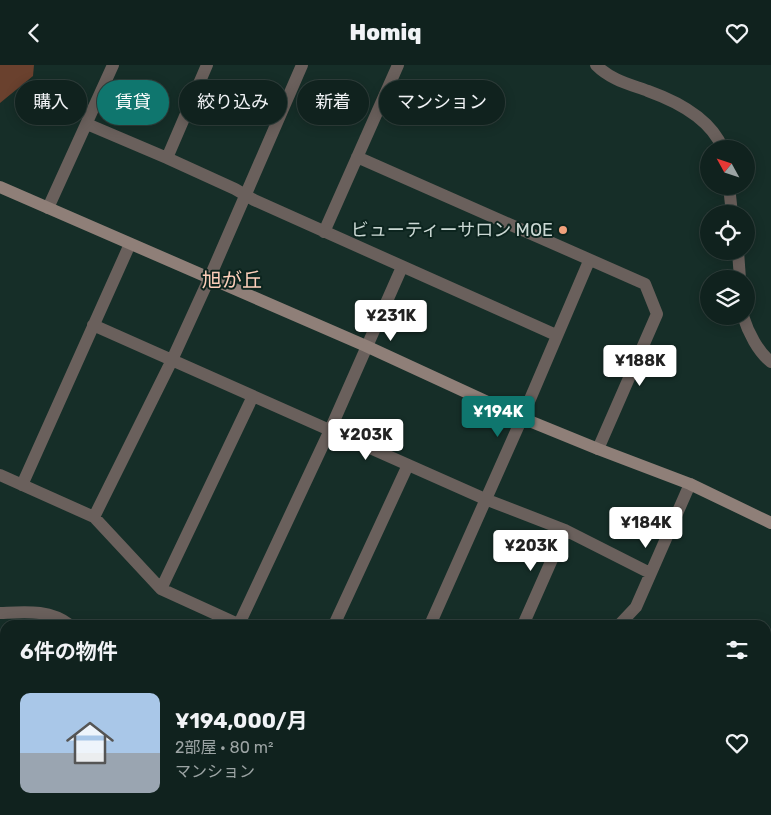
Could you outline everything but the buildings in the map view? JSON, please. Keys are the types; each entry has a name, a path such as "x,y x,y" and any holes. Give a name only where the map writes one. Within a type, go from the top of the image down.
{"street":[{"path":"113,65 87,124 167,158 324,232 556,335"},
{"path":"167,158 208,65"},
{"path":"94,517 210,279 302,65"},
{"path":"324,232 398,65"},
{"path":"596,65 614,79 670,100 702,120 719,140"},
{"path":"48,208 87,125"},
{"path":"357,157 589,261 645,284 657,314 598,449"},
{"path":"0,187 366,346 522,418 690,484 771,523"},
{"path":"22,485 130,244"},
{"path":"432,620 589,261"},
{"path":"241,620 330,430 402,267"},
{"path":"93,325 485,499 565,530 650,573"},
{"path":"746,325 756,344 771,362"},
{"path":"161,589 253,396"},
{"path":"336,620 408,465"},
{"path":"0,475 94,517 161,589 228,620"},
{"path":"624,620 636,607 690,484"},
{"path":"525,620 565,530"},
{"path":"0,613 34,612 59,617 63,620"}],"shaded area":[{"path":"0,65 34,65 33,76 28,80 15,80 15,91 0,103"}],"place":[{"name":"ビューティーサロン MOE","path":"563,230"}],"district":[{"name":"旭が丘","path":"232,280"}]}
